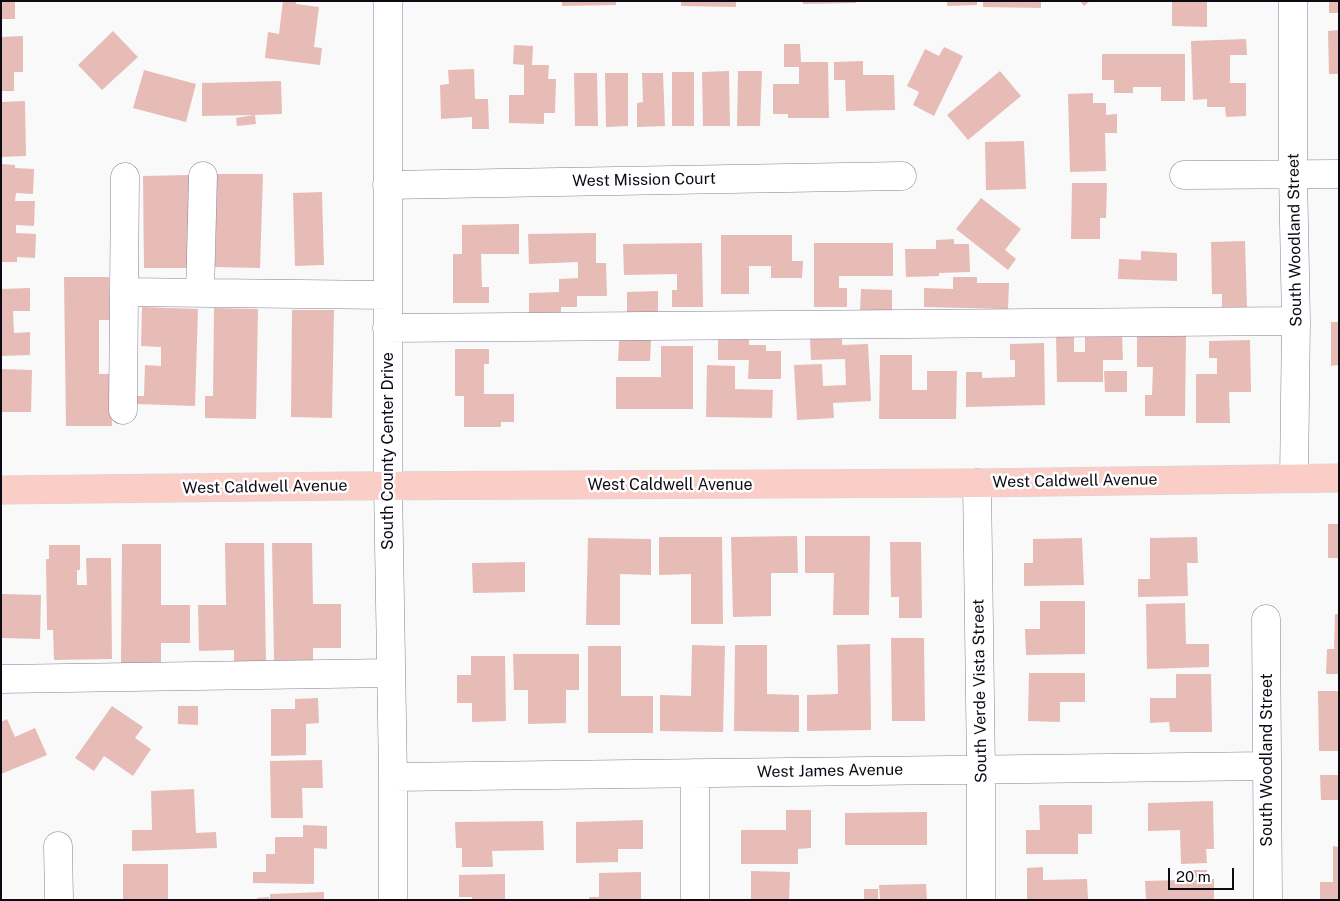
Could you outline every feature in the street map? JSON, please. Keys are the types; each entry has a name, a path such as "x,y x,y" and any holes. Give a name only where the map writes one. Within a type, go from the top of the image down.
{"main road":[{"name":"West Caldwell Avenue","path":"1,490 976,483 1339,478"}],"street":[{"name":"South County Center Drive","path":"388,1 388,486 393,900"},
{"name":"South Woodland Street","path":"1293,1 1293,175 1296,321 1294,478"},
{"path":"1184,175 1339,174"},
{"path":"200,293 203,176"},
{"name":"West Mission Court","path":"387,185 902,176"},
{"path":"123,410 125,177"},
{"path":"124,292 387,295"},
{"path":"388,328 1296,321"},
{"name":"South Verde Vista Street","path":"976,483 981,770 981,900"},
{"name":"South Woodland Street","path":"1266,619 1268,900"},
{"path":"1,679 391,673"},
{"name":"West James Avenue","path":"393,777 1267,766"},
{"path":"695,773 695,900"},
{"path":"58,846 59,900"}],"building":[{"path":"1,1 15,1 15,19 1,19"},
{"path":"283,1 296,1 296,4 319,7 314,47 322,48 320,65 265,58 268,32 279,34"},
{"path":"562,1 616,1 616,5 562,6"},
{"path":"681,1 736,1 736,7 681,6"},
{"path":"803,1 856,1 856,3 803,4"},
{"path":"947,1 977,1 977,5 947,6"},
{"path":"983,1 1041,1 1041,8 983,7"},
{"path":"1080,1 1090,1 1084,6"},
{"path":"1172,1 1207,1 1207,27 1172,26"},
{"path":"1329,1 1339,1 1339,13 1329,13"},
{"path":"1339,30 1339,74 1329,74 1328,31"},
{"path":"113,31 138,57 102,90 78,65"},
{"path":"23,36 23,72 14,72 14,91 1,91 1,37"},
{"path":"1246,39 1247,55 1230,55 1230,83 1246,83 1246,116 1226,117 1225,107 1207,107 1207,99 1193,100 1191,41"},
{"path":"784,44 800,44 801,62 828,62 829,118 788,118 788,114 773,114 773,84 799,84 799,67 784,67"},
{"path":"514,45 533,46 532,65 549,65 548,79 556,79 555,113 544,113 544,124 509,123 509,95 524,95 524,65 513,64"},
{"path":"944,47 963,56 934,116 913,105 919,92 907,86 925,49 939,56"},
{"path":"1102,54 1185,54 1185,101 1161,101 1161,87 1133,87 1133,93 1114,93 1114,80 1102,80"},
{"path":"863,61 863,75 894,75 895,110 846,111 845,80 834,80 834,62"},
{"path":"474,69 475,99 488,99 489,129 472,129 472,117 441,119 440,85 449,84 448,70"},
{"path":"144,70 196,84 186,122 133,108"},
{"path":"729,71 730,126 703,126 702,72"},
{"path":"738,71 762,71 760,126 737,126"},
{"path":"1000,71 1021,96 968,140 947,115"},
{"path":"672,72 694,72 694,126 672,126"},
{"path":"574,73 597,73 598,126 575,126"},
{"path":"605,73 628,73 628,126 606,127"},
{"path":"642,73 663,73 665,126 637,127 637,103 643,102"},
{"path":"281,81 282,114 255,115 256,124 237,126 236,118 254,115 202,116 202,83"},
{"path":"1093,93 1093,103 1106,103 1106,115 1117,114 1117,133 1105,133 1106,171 1070,172 1068,94"},
{"path":"25,101 26,156 1,157 1,102"},
{"path":"1024,141 1026,189 986,190 985,142"},
{"path":"1,164 15,165 15,168 34,169 33,194 16,193 15,201 35,201 34,226 16,225 16,233 36,234 35,258 17,257 17,262 1,262"},
{"path":"217,174 263,174 260,268 215,267"},
{"path":"189,175 188,268 144,268 143,176"},
{"path":"1072,183 1107,183 1106,218 1100,218 1100,239 1071,239"},
{"path":"322,192 324,265 295,266 293,193"},
{"path":"981,198 1021,229 1005,250 1016,259 1008,270 956,229"},
{"path":"519,224 519,254 481,254 482,287 489,287 489,303 453,303 453,254 462,254 462,225"},
{"path":"596,233 596,263 606,263 607,296 577,296 577,307 561,307 561,314 529,315 529,293 559,292 559,279 578,278 578,262 529,264 528,234"},
{"path":"721,235 792,235 792,261 803,261 802,278 771,278 771,266 749,266 749,294 721,294"},
{"path":"954,239 954,244 969,244 970,272 939,273 939,276 906,277 905,249 936,249 936,240"},
{"path":"1245,241 1247,309 1222,310 1222,294 1212,294 1211,242"},
{"path":"702,243 703,307 672,307 672,290 677,290 677,274 624,275 623,244"},
{"path":"814,243 893,243 893,276 839,276 839,288 847,288 847,307 814,307"},
{"path":"1141,251 1177,253 1177,281 1118,279 1119,259 1141,260"},
{"path":"64,277 109,277 110,320 99,320 99,374 111,374 112,426 66,426"},
{"path":"953,277 977,277 977,283 1009,283 1008,309 924,307 924,288 953,289"},
{"path":"30,288 30,311 13,311 14,333 30,332 30,355 1,356 1,289"},
{"path":"861,289 892,290 892,311 860,311"},
{"path":"658,291 658,313 627,313 627,292"},
{"path":"142,307 198,309 195,406 136,404 136,396 144,396 145,365 161,366 161,347 141,346"},
{"path":"214,308 258,309 256,419 205,418 205,396 213,396"},
{"path":"292,310 334,310 332,418 291,417"},
{"path":"1331,322 1339,322 1339,365 1331,366"},
{"path":"1122,334 1123,360 1103,360 1103,382 1057,382 1056,335 1074,335 1074,352 1085,352 1085,335"},
{"path":"1137,335 1186,336 1185,416 1145,416 1145,395 1152,395 1153,367 1137,367"},
{"path":"842,337 842,345 868,344 871,401 833,403 834,418 797,420 794,365 822,364 823,386 846,385 845,359 811,360 810,339"},
{"path":"718,339 749,339 749,345 766,345 766,351 781,351 781,379 748,379 749,360 718,360"},
{"path":"619,340 651,340 650,361 618,361"},
{"path":"1250,340 1251,392 1229,392 1230,423 1196,423 1196,374 1217,374 1217,358 1209,358 1209,341"},
{"path":"1044,343 1045,405 966,407 966,372 982,372 982,378 1015,377 1015,360 1010,360 1010,344"},
{"path":"661,346 693,346 693,409 616,409 616,377 661,377"},
{"path":"455,349 489,349 489,364 484,364 484,394 514,394 514,422 501,422 501,427 464,427 464,396 455,396"},
{"path":"880,355 912,355 912,390 927,390 927,371 957,371 956,419 879,419"},
{"path":"707,365 735,366 735,389 773,390 772,418 706,417"},
{"path":"1,369 32,370 31,412 1,412"},
{"path":"1104,371 1127,371 1127,392 1105,392"},
{"path":"1328,524 1339,524 1339,558 1328,558"},
{"path":"797,536 798,573 771,573 771,616 733,617 731,537"},
{"path":"805,536 870,536 869,615 833,615 834,573 805,573"},
{"path":"659,537 722,537 723,624 691,624 691,574 659,575"},
{"path":"1197,537 1198,563 1187,563 1188,596 1138,597 1138,579 1150,579 1150,538"},
{"path":"588,538 651,539 651,575 620,574 620,625 586,625"},
{"path":"1082,538 1084,585 1024,586 1024,563 1033,563 1033,539"},
{"path":"890,542 921,542 922,618 899,618 899,597 891,597"},
{"path":"225,543 264,543 266,663 234,663 234,650 199,651 198,605 226,605"},
{"path":"272,543 312,543 313,604 341,604 341,648 313,648 313,660 274,661"},
{"path":"122,544 161,544 161,605 190,605 190,643 161,643 161,664 121,663"},
{"path":"49,545 80,545 80,570 77,570 77,585 87,585 86,558 111,558 112,659 54,660 53,630 47,630 46,559 49,559"},
{"path":"525,562 525,592 473,593 472,563"},
{"path":"1,594 41,595 40,639 1,638"},
{"path":"1040,601 1085,601 1085,654 1026,655 1025,629 1040,629"},
{"path":"1185,603 1186,644 1209,644 1209,667 1147,669 1146,604"},
{"path":"1335,614 1339,614 1339,674 1326,674 1327,649 1334,649"},
{"path":"891,638 924,638 925,721 892,721"},
{"path":"870,644 871,730 807,731 807,695 838,694 837,645"},
{"path":"692,645 725,646 723,732 660,731 660,695 691,696"},
{"path":"735,645 767,645 767,694 799,695 799,732 734,731"},
{"path":"588,646 621,646 621,696 653,696 653,733 588,733"},
{"path":"513,654 579,654 579,690 566,690 566,723 528,724 528,690 514,690"},
{"path":"471,656 505,656 506,721 472,722 472,703 457,703 457,675 471,675"},
{"path":"1029,673 1085,673 1085,702 1060,702 1060,722 1028,721"},
{"path":"1176,674 1211,674 1212,732 1170,732 1169,722 1150,723 1150,698 1176,698"},
{"path":"1318,691 1339,691 1339,751 1319,751"},
{"path":"318,698 319,723 306,724 306,755 271,756 271,709 295,709 295,699"},
{"path":"112,706 143,727 135,738 151,749 133,776 104,756 94,771 75,758"},
{"path":"178,706 198,706 198,725 178,724"},
{"path":"7,719 15,737 35,728 47,755 1,774 1,722"},
{"path":"322,760 323,788 302,788 303,818 271,818 270,761"},
{"path":"1320,775 1339,775 1339,800 1321,800"},
{"path":"194,789 196,833 216,832 217,848 132,851 132,830 152,830 151,791"},
{"path":"1213,801 1214,849 1206,849 1207,863 1181,864 1180,830 1148,831 1148,803"},
{"path":"1039,805 1092,805 1092,834 1078,834 1078,854 1026,854 1026,830 1040,830"},
{"path":"786,810 811,810 811,848 798,849 798,864 741,864 741,830 786,830"},
{"path":"927,812 927,845 845,845 845,813"},
{"path":"643,820 643,849 618,849 618,862 576,863 576,822"},
{"path":"543,821 544,850 492,851 493,867 462,867 462,848 456,848 455,822"},
{"path":"303,825 327,826 327,849 314,848 314,884 253,883 253,872 266,872 266,854 275,854 275,837 303,837"},
{"path":"1333,846 1339,847 1339,900 1320,900 1320,882 1333,882"},
{"path":"123,864 168,864 168,900 123,900"},
{"path":"1043,867 1043,880 1087,879 1088,900 1027,900 1027,868"},
{"path":"1186,870 1207,870 1207,877 1186,878"},
{"path":"751,871 790,872 789,900 751,900"},
{"path":"641,872 641,900 589,900 589,897 599,897 599,873"},
{"path":"505,874 505,900 472,900 472,897 459,897 459,875"},
{"path":"1214,879 1214,900 1146,900 1145,881"},
{"path":"926,884 927,900 880,900 879,885"},
{"path":"864,889 878,889 878,900 864,900"},
{"path":"324,892 324,900 270,900 270,894"},
{"path":"269,897 269,900 257,900 257,898"}]}
